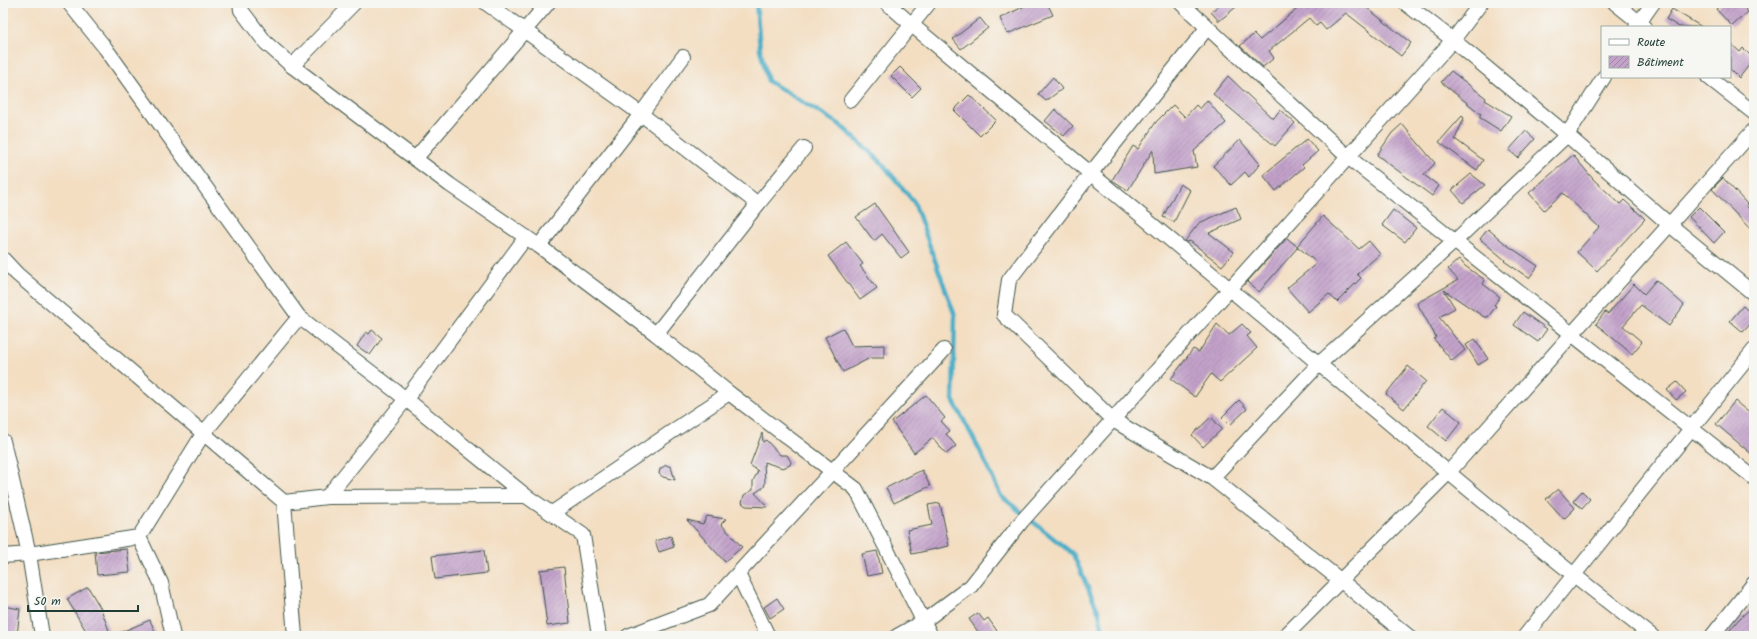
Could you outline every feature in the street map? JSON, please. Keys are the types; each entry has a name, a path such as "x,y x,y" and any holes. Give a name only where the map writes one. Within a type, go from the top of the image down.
{"street":[{"path":"68,3 106,49 299,317 406,399 526,496 583,535 599,636"},
{"path":"240,3 242,10 266,43 292,66 450,185 539,246 656,334 730,393 856,489 931,636"},
{"path":"292,66 354,3"},
{"path":"486,3 641,114 758,204"},
{"path":"415,158 548,3"},
{"path":"887,3 1448,473 1572,575 1652,636"},
{"path":"851,100 929,3"},
{"path":"1181,3 1348,157 1572,336 1692,428 1754,478"},
{"path":"1405,3 1453,40 1567,134 1670,225 1754,294"},
{"path":"897,636 924,621 971,586 1026,517 1453,40 1481,3"},
{"path":"1615,3 1640,25 1653,3"},
{"path":"1208,28 1091,173 1009,280 1004,315 1113,420 1212,478 1408,636"},
{"path":"539,246 683,57"},
{"path":"1212,478 1319,364 1455,241 1567,134 1603,78"},
{"path":"1709,78 1754,113"},
{"path":"1285,636 1448,473 1572,336 1754,130"},
{"path":"656,334 804,148"},
{"path":"327,497 406,399 526,237"},
{"path":"3,259 17,274 284,502 295,636"},
{"path":"3,556 29,554 140,537 203,434 299,317"},
{"path":"628,636 710,605 944,350"},
{"path":"1525,636 1572,575 1754,350"},
{"path":"552,513 730,393"},
{"path":"3,442 29,554 42,636"},
{"path":"284,502 327,497 526,496"},
{"path":"140,537 161,583 173,636"},
{"path":"738,574 768,636"},
{"path":"1712,636 1754,583"}],"building":[{"path":"1021,3 1047,3 1053,15 1007,34 1000,18 1023,7"},
{"path":"1221,3 1241,3 1219,21 1211,12"},
{"path":"1304,3 1361,3 1411,43 1401,56 1346,13 1326,30 1320,23 1316,26 1309,18 1269,51 1274,58 1263,67 1240,46 1254,34 1260,40"},
{"path":"1723,3 1740,3 1748,12 1732,26 1716,9"},
{"path":"1672,9 1700,26 1677,26 1666,19"},
{"path":"980,18 988,28 961,49 953,39"},
{"path":"1731,44 1740,52 1743,48 1754,59 1739,78 1731,70"},
{"path":"900,67 921,88 912,97 891,76"},
{"path":"1451,71 1486,98 1485,100 1511,116 1501,131 1479,117 1481,114 1441,82"},
{"path":"1228,76 1273,119 1280,110 1295,123 1275,146 1213,94"},
{"path":"1053,77 1062,89 1046,101 1038,94"},
{"path":"969,95 996,120 980,136 954,110"},
{"path":"1207,100 1226,123 1194,151 1197,167 1154,174 1153,150 1128,190 1112,180 1133,146 1138,149 1156,122 1173,105 1185,117 1196,105 1200,109"},
{"path":"1055,109 1073,126 1064,136 1045,121"},
{"path":"1462,116 1464,118 1455,139 1483,160 1477,170 1439,142"},
{"path":"1402,124 1435,163 1424,175 1439,186 1432,196 1377,155 1392,133"},
{"path":"1526,131 1535,139 1518,158 1509,150"},
{"path":"1307,139 1318,151 1302,165 1304,167 1276,191 1263,175"},
{"path":"1240,140 1260,164 1249,177 1245,172 1231,185 1213,166"},
{"path":"1573,155 1593,179 1620,204 1624,200 1645,219 1597,271 1577,252 1599,227 1563,193 1544,210 1529,193"},
{"path":"1471,174 1485,185 1463,203 1452,190"},
{"path":"1723,178 1747,204 1746,205 1754,215 1754,233 1712,189"},
{"path":"1180,184 1190,190 1174,222 1163,217"},
{"path":"875,204 909,252 901,258 882,234 874,241 856,217"},
{"path":"1236,207 1241,219 1209,233 1234,252 1222,266 1190,241 1185,241 1199,223"},
{"path":"1699,207 1724,232 1714,243 1689,217"},
{"path":"1393,210 1416,228 1405,242 1382,225"},
{"path":"1323,216 1359,249 1369,241 1380,254 1357,274 1361,278 1337,302 1329,294 1308,312 1287,288 1317,263 1297,246"},
{"path":"1488,229 1507,245 1538,266 1529,278 1504,261 1505,260 1480,239"},
{"path":"1287,238 1298,247 1259,292 1247,282"},
{"path":"846,242 863,264 860,266 877,288 860,300 828,256"},
{"path":"1459,259 1465,266 1485,280 1483,284 1500,297 1494,305 1496,306 1488,317 1484,317 1444,290 1455,308 1439,317 1465,350 1452,361 1434,339 1436,337 1417,303 1458,280 1448,269"},
{"path":"1656,280 1684,305 1669,326 1641,305 1623,326 1642,342 1632,354 1596,324 1605,312 1608,314 1634,284 1644,294"},
{"path":"1743,306 1754,316 1754,320 1743,332 1730,321"},
{"path":"1523,312 1547,329 1538,342 1514,325"},
{"path":"1217,324 1229,335 1242,324 1251,333 1247,336 1257,348 1220,382 1211,374 1195,397 1171,379 1193,349 1199,352"},
{"path":"843,328 852,346 884,345 884,358 870,358 843,372 825,337"},
{"path":"372,330 382,338 370,355 357,346 366,332 369,334"},
{"path":"1475,339 1488,359 1478,365 1466,345"},
{"path":"1408,366 1426,381 1404,409 1386,394"},
{"path":"1677,382 1686,392 1676,400 1667,390"},
{"path":"926,395 945,418 941,421 950,431 946,434 956,446 946,454 933,438 914,453 892,422"},
{"path":"1239,400 1247,409 1230,425 1222,417"},
{"path":"1735,401 1754,417 1754,456 1716,424"},
{"path":"1443,407 1461,422 1446,441 1428,426"},
{"path":"1211,417 1222,429 1203,447 1192,435"},
{"path":"762,433 763,442 766,440 780,455 787,455 791,462 790,465 783,468 764,462 765,484 764,487 755,493 768,507 746,506 742,503 744,495 753,490 753,481 758,471 750,465"},
{"path":"666,465 671,467 675,480 663,477 659,474 660,469"},
{"path":"922,470 930,486 894,503 886,488"},
{"path":"1558,489 1575,508 1564,519 1546,499"},
{"path":"1582,491 1590,499 1582,508 1573,501"},
{"path":"940,503 949,546 912,554 907,530 932,525 928,505"},
{"path":"707,516 726,519 721,524 742,547 725,562 687,520 703,524"},
{"path":"671,536 674,547 659,552 655,541"},
{"path":"127,549 130,572 97,575 95,552"},
{"path":"484,550 487,573 435,579 432,556"},
{"path":"877,551 882,573 867,576 862,554"},
{"path":"564,567 570,623 547,626 540,570"},
{"path":"88,587 101,609 111,636 89,636 67,599"},
{"path":"777,598 784,609 770,618 764,607"},
{"path":"1754,605 1754,636 1725,636 1739,619"},
{"path":"3,606 20,609 17,636 3,636"},
{"path":"978,613 984,621 988,618 997,631 990,636 981,636 969,619"},
{"path":"150,620 157,636 112,636"}],"waterway":[{"path":"756,3 760,49 768,81 839,124 880,161 914,202 955,316 953,400 980,451 1001,496 1073,554 1099,613 1104,636"}]}
